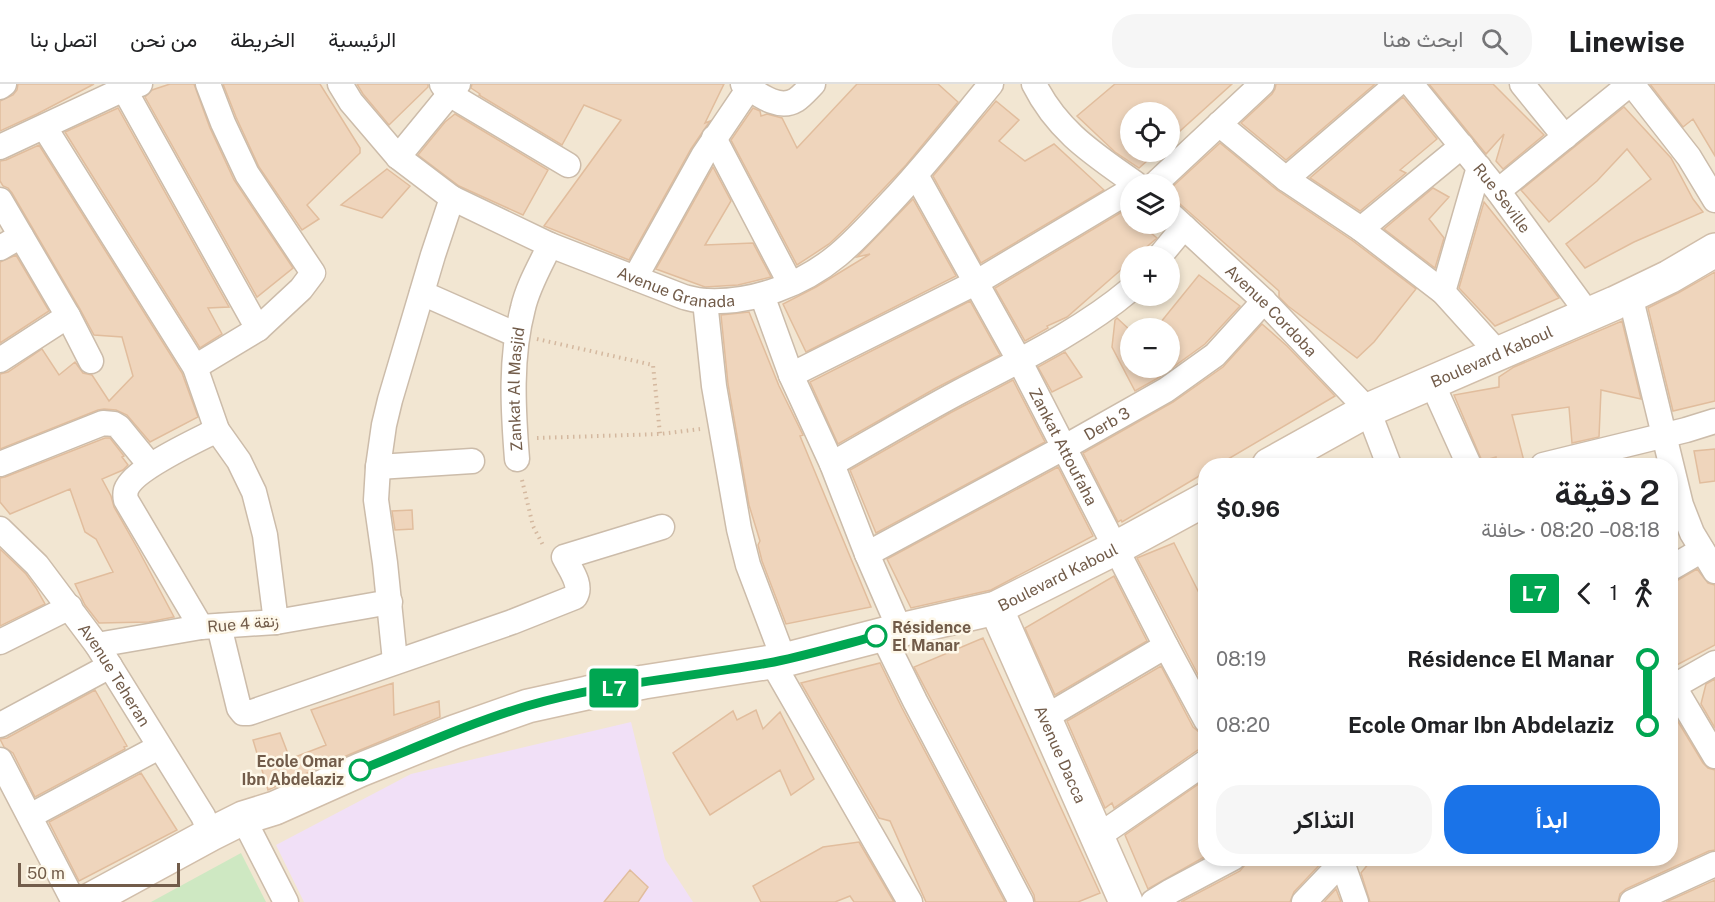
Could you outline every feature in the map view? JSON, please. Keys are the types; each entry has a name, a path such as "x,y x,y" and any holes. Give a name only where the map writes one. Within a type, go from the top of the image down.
{"street":[{"path":"0,87 4,84"},
{"path":"195,367 258,329 301,289 313,273 247,174 208,84"},
{"name":"Avenue Granada","path":"340,84 351,102 398,157 452,198 550,245 684,297 705,302 762,295 806,277 836,256 860,235 916,175 991,84"},
{"path":"635,278 684,188 746,86 771,101 787,103 795,101 813,84"},
{"path":"1034,84 1059,124 1082,146 1122,174"},
{"path":"1166,174 1262,84"},
{"path":"1286,179 1397,84"},
{"name":"Rue Seville","path":"1411,84 1498,191 1589,315"},
{"path":"1522,84 1564,137"},
{"path":"1498,191 1631,84 1689,157 1715,200"},
{"path":"0,147 45,128 129,86 258,329"},
{"path":"398,157 450,87 568,165"},
{"path":"1220,124 1286,179 1361,229 1443,292 1499,354"},
{"path":"45,128 195,367 216,430 239,461 254,492 265,535 276,622"},
{"path":"714,138 790,283"},
{"path":"1361,229 1462,146"},
{"path":"1443,292 1479,167"},
{"name":"Zankat Attoufaha","path":"916,175 1019,360 1198,705"},
{"path":"791,375 977,282 1120,197"},
{"path":"395,661 390,602 376,501 378,467 390,400 452,198"},
{"path":"0,200 68,316 91,361"},
{"name":"Avenue Cordoba","path":"1180,224 1264,301 1368,410"},
{"path":"0,248 21,236"},
{"name":"Zankat Al Masjid","path":"516,449 514,380 517,335 532,281 550,245"},
{"name":"Boulevard Kaboul","path":"1282,458 1368,410 1589,315 1669,277 1715,250"},
{"path":"422,293 517,335"},
{"path":"762,295 791,375 832,465 867,554 915,701 1021,902"},
{"path":"1630,295 1670,458"},
{"path":"832,465 927,409 1090,320 1120,297"},
{"name":"Derb 3","path":"867,554 1166,390 1215,355 1264,301"},
{"path":"705,302 714,386 739,529 778,661 910,902"},
{"path":"0,360 68,316"},
{"path":"1431,383 1466,458"},
{"path":"1368,410 1386,458"},
{"path":"1571,458 1715,421"},
{"path":"0,464 103,423 114,424 119,428 150,465"},
{"path":"216,430 150,465 127,488 125,493 126,500 210,627 238,708 243,713 249,713 512,622 575,597 578,594 578,586 564,557 662,526"},
{"path":"378,467 472,461"},
{"path":"1678,491 1692,533 1715,571"},
{"name":"Boulevard Kaboul","path":"86,902 243,818 275,808 443,736 528,706 644,682 778,661 996,608 1116,548 1198,503"},
{"name":"Avenue Teheran","path":"0,529 37,566 97,645 203,816 211,834"},
{"path":"1678,564 1702,550"},
{"name":"Rue 4 زنقة","path":"97,645 210,627 276,622 390,602"},
{"path":"0,642 70,607"},
{"name":"Avenue Dacca","path":"996,608 1126,902"},
{"path":"1044,718 1166,646"},
{"path":"1678,684 1715,663"},
{"path":"0,725 110,666"},
{"path":"1678,697 1715,756"},
{"path":"30,816 159,747"},
{"path":"0,760 74,902"},
{"path":"1096,837 1198,767"},
{"path":"243,818 286,902"},
{"path":"1632,902 1715,864"},
{"path":"1153,902 1218,866"},
{"path":"1304,902 1338,866"},
{"path":"1346,866 1356,902"}],"path":[{"path":"517,335 653,365 660,434"},
{"path":"516,449 720,426"},
{"name":"Zankat Al Masjid","path":"516,449 533,526 549,554 564,557"}],"shaded area":[{"path":"0,84 1715,84 1715,902 0,902"},
{"path":"631,722 665,859 693,902 304,902 276,845 411,774"}],"green space":[{"path":"241,853 266,902 151,902"}],"building":[{"path":"18,84 94,84 0,131 0,101 13,95"},
{"path":"170,84 194,84 210,128 234,180 293,268 257,297 145,97 152,90"},
{"path":"223,84 320,84 360,148 360,153 307,205 319,219 302,230 259,167"},
{"path":"357,84 428,84 428,87 389,125"},
{"path":"472,84 724,84 705,123 710,121 691,149 629,260 544,226 621,120 584,105 562,145 479,95 471,88"},
{"path":"857,84 938,84 958,102 906,165 848,226 829,244 797,265 731,140 753,108 760,111 761,116 767,114 782,118 797,148"},
{"path":"1115,84 1232,84 1180,131 1180,102 1120,102 1120,155 1077,116"},
{"path":"1276,84 1375,84 1286,160 1241,123 1272,94"},
{"path":"1429,84 1493,84 1544,135 1503,169 1496,161 1504,134 1486,154"},
{"path":"1650,84 1715,84 1715,156 1693,119 1683,127"},
{"path":"1403,97 1437,139 1400,170 1406,173 1360,211 1310,178"},
{"path":"996,101 1019,120 999,141 1025,161 1054,144 1104,190 981,263 933,176"},
{"path":"1624,107 1671,158 1693,199 1703,212 1634,242 1585,268 1566,244 1651,179 1627,149 1597,181 1549,222 1521,190"},
{"path":"118,108 229,307 208,308 222,334 200,348 65,132"},
{"path":"455,114 548,170 523,215 459,186 418,155 445,122"},
{"path":"1220,143 1277,190 1353,241 1416,289 1374,342 1357,358 1288,306 1279,297 1279,291 1180,204 1180,180"},
{"path":"39,145 182,373 198,417 150,442 127,415 116,410 104,409 0,449 0,374 8,372 42,349 59,375 75,362 83,373 92,375 109,401 133,376 122,337 94,335 12,193 0,181 0,161"},
{"path":"1130,162 1146,162 1139,168"},
{"path":"713,167 731,201 705,245 753,243 771,277 738,285 705,287 656,269"},
{"path":"387,169 410,186 382,218 341,205"},
{"path":"1433,188 1449,197 1429,219 1444,238 1435,268 1384,229"},
{"path":"913,199 956,276 806,352 783,304 870,254 857,257"},
{"path":"1484,202 1559,298 1495,326 1459,288"},
{"path":"1120,213 1120,234 1152,234 1157,238 1148,246 1120,246 1120,271 1067,317 1047,326 1048,328 1025,341 995,288"},
{"path":"16,255 49,311 0,343 0,262"},
{"path":"1715,272 1715,401 1673,411 1648,308"},
{"path":"1199,275 1240,306 1205,344 1180,362 1180,318 1164,318 1174,306 1180,306 1180,298"},
{"path":"970,301 1000,355 936,388 838,444 810,382"},
{"path":"749,312 779,386 803,435 800,436 871,607 786,624 758,545 760,541 749,505 728,384 721,315"},
{"path":"1117,318 1120,321 1120,362 1112,347"},
{"path":"1622,321 1641,399 1601,390 1599,437 1572,443 1569,407 1512,415 1523,458 1481,458 1454,395 1499,387 1499,377 1514,367"},
{"path":"1262,324 1287,346 1335,396 1230,458 1198,458 1198,477 1122,522 1121,520 1118,522 1083,453 1173,402 1223,367"},
{"path":"1065,352 1082,377 1052,392 1038,367"},
{"path":"1128,378 1158,378 1135,391"},
{"path":"1013,380 1045,442 876,533 850,470"},
{"path":"110,438 128,465 123,470 102,479 114,507 174,617 149,622 99,623 85,605 75,584 113,572 96,539 85,532 70,489 10,514 0,502 0,478"},
{"path":"1715,449 1715,481 1700,483 1694,451"},
{"path":"1058,467 1093,536 991,590 911,608 887,559"},
{"path":"412,510 413,529 395,530 392,511"},
{"path":"1174,543 1198,591 1198,675 1137,558"},
{"path":"0,549 26,574 45,604 0,626"},
{"path":"1697,569 1708,583 1715,585 1715,645 1678,664 1678,580"},
{"path":"1114,576 1147,641 1055,695 1025,628"},
{"path":"983,638 1100,893 1078,902 1035,902 1034,895 914,667"},
{"path":"880,663 1005,902 926,902 890,821 879,818 801,683"},
{"path":"1161,666 1193,727 1198,731 1198,750 1114,808 1112,803 1105,808 1067,721"},
{"path":"1715,679 1715,728 1701,704 1706,684"},
{"path":"393,683 394,715 439,701 440,717 268,790 253,740 280,733 290,759 326,745 311,710"},
{"path":"95,690 127,746 35,797 13,753 4,747 0,739 7,738"},
{"path":"756,710 763,729 780,712 814,779 791,795 780,770 710,815 673,753 733,711 737,720"},
{"path":"1678,722 1703,763 1715,770 1715,850 1678,865"},
{"path":"141,773 177,830 79,881 49,822"},
{"path":"1198,785 1198,861 1148,889 1125,835"},
{"path":"859,842 894,902 854,902 850,896 835,902 761,902 753,886 823,847"},
{"path":"1244,866 1318,866 1294,892 1290,902 1181,902 1240,871"},
{"path":"1367,866 1676,866 1626,889 1620,894 1618,902 1370,902 1361,873"},
{"path":"630,870 648,887 638,902 604,902"},
{"path":"1715,880 1715,902 1666,902"},
{"path":"1336,889 1341,902 1324,902"}],"bus line":[{"name":"L7","path":"360,770 454,732 528,706 644,682 784,660 876,636"}],"place":[{"name":"Résidence El Manar","path":"876,636"},
{"name":"Ecole Omar Ibn Abdelaziz","path":"360,770"}]}
